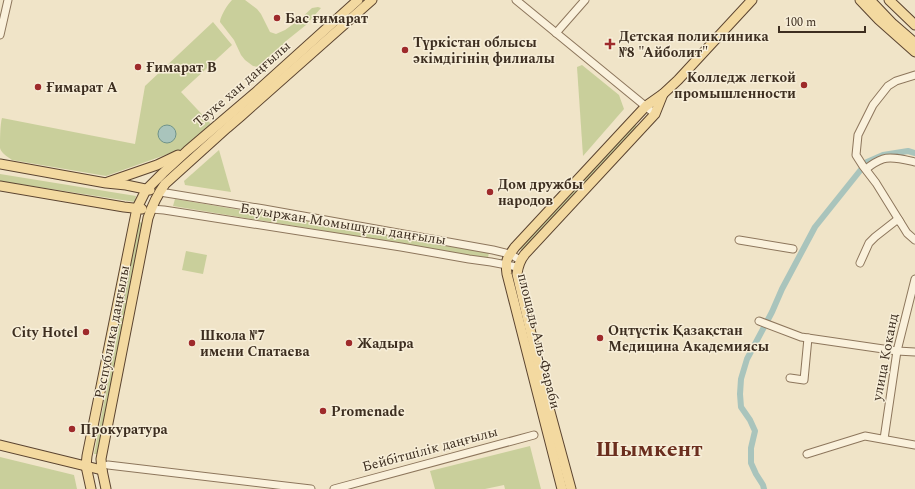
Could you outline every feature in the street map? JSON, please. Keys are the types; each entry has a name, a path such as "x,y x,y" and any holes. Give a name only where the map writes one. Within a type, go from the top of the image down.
{"main road":[{"name":"Тәуке хан даңғылы","path":"146,190 187,151 255,93 358,0"},
{"name":"Тәуке хан даңғылы","path":"162,188 226,128 372,0"},
{"path":"510,254 646,106 663,94 678,80 752,0"},
{"path":"860,0 894,35 915,52"},
{"path":"870,0 893,24 915,43"},
{"path":"892,3 915,16"},
{"path":"892,3 915,25"},
{"path":"893,24 894,35"},
{"path":"519,264 544,234 655,114 663,94"},
{"path":"106,183 157,165 187,151"},
{"path":"0,156 11,166"},
{"path":"0,164 106,183 126,185 146,190 162,188"},
{"path":"0,186 135,208 151,209"},
{"name":"Республика даңғылы","path":"106,489 105,467 101,459 148,218 162,188"},
{"name":"Республика даңғылы","path":"90,489 86,466 88,448 135,208 146,190"},
{"name":"площадь Аль-Фараби","path":"510,254 506,265 507,274 562,489"},
{"name":"площадь Аль-Фараби","path":"519,264 517,274 546,397 571,489"},
{"path":"0,445 86,466 105,467"}],"street":[{"path":"0,35 8,0"},
{"path":"516,0 655,114"},
{"path":"556,33 584,0"},
{"path":"915,76 896,81 888,86 873,105 858,135 856,155 876,183 907,233 915,240"},
{"path":"866,169 883,159 900,158 915,162"},
{"name":"Бауыржан Момышұлы даңғылы","path":"162,188 510,254"},
{"name":"Бауыржан Момышұлы даңғылы","path":"151,209 401,247 506,265 519,264"},
{"path":"860,263 869,243 898,219 900,222"},
{"path":"739,240 793,249"},
{"name":"площадь Аль-Фараби","path":"510,254 519,264"},
{"name":"улица Коканд","path":"884,440 896,351 915,279"},
{"path":"760,321 801,337 896,351 915,352"},
{"path":"790,378 804,380 808,338"},
{"name":"Бейбітшілік даңғылы","path":"334,489 534,436"},
{"path":"807,454 865,436 915,445"},
{"path":"105,467 311,489"}],"green space":[{"path":"232,0 245,0 257,9 270,32 276,34 285,30 299,20 312,8 321,8 306,25 286,41 270,61 259,67 253,66 245,60 234,40 220,22 224,11"},
{"path":"213,22 232,45 181,92 211,124 182,149 106,176 12,160 2,152 0,148 0,133 2,118 135,144 145,86"},
{"path":"582,65 619,95 624,109 583,156 577,67"},
{"path":"632,122 640,129 525,253 518,247"},
{"path":"219,150 231,192 185,185 184,181"},
{"path":"0,174 136,196 135,202 0,181"},
{"path":"175,199 489,252 488,258 173,206"},
{"path":"139,222 143,223 97,454 94,454"},
{"path":"186,251 207,255 203,274 182,270"},
{"path":"530,446 541,489 505,489 504,485 485,489 435,489 430,471"},
{"path":"0,457 74,475 77,489 0,489"}],"water":[{"path":"163,125 171,125 176,130 174,141 171,143 163,143 158,138 158,130"}],"waterway":[{"path":"764,489 751,463 751,448 755,431 750,420 741,407 741,379 747,359 815,227 867,162 883,155 908,151 915,153"}],"place":[{"name":"Бас ғимарат","path":"277,18"},
{"name":"Детская поликлиника №8 \"Айболит\"","path":"610,44"},
{"name":"Түркістан облысы әкімдігінің филиалы","path":"405,50"},
{"name":"Ғимарат В","path":"138,67"},
{"name":"Колледж легкой промышленности","path":"804,85"},
{"name":"Ғимарат А","path":"38,87"},
{"name":"Дом дружбы народов","path":"490,192"},
{"name":"City Hotel","path":"86,332"},
{"name":"Оңтүстік Қазақстан Медицина Академиясы","path":"600,338"},
{"name":"Школа №7 имени Спатаева","path":"192,343"},
{"name":"Жадыра","path":"349,343"},
{"name":"Promenade","path":"323,411"},
{"name":"Прокуратура","path":"72,429"}],"district":[{"name":"Шымкент","path":"649,449"}]}
